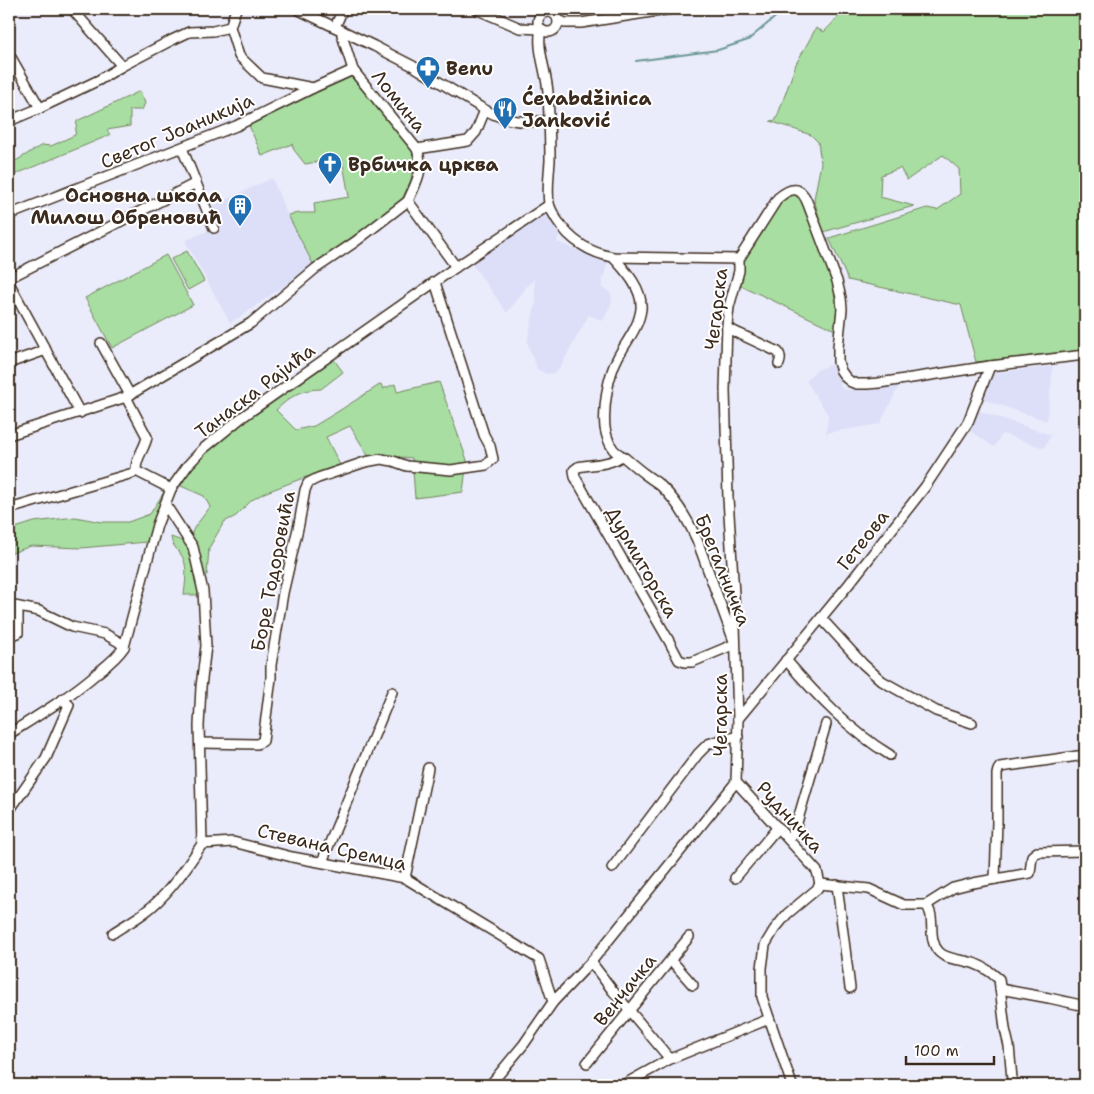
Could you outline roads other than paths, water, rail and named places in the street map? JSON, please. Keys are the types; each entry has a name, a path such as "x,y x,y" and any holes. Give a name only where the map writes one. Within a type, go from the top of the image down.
{"street":[{"path":"72,9 122,66"},
{"path":"236,9 230,27 239,56 262,78 313,88"},
{"path":"296,9 412,66 497,116 511,121 550,121"},
{"path":"339,29 343,9"},
{"path":"476,9 520,28 534,39 541,48"},
{"path":"520,28 533,24 541,14 546,12 550,12 565,23 582,23 671,9"},
{"path":"541,14 538,26 545,30 557,26 555,15"},
{"path":"520,28 545,30 571,27 582,23"},
{"path":"9,121 99,80 122,66 189,32 213,31 230,27"},
{"name":"Ломина","path":"339,29 353,70 417,149 421,165 420,172 408,202"},
{"path":"545,30 541,48 548,88 550,121 549,205 561,226 590,250 613,257 739,259 778,198 786,191 797,190 804,195 837,281 842,309 838,362 846,378 857,384 867,384 1085,355"},
{"path":"9,54 40,108"},
{"name":"Светог Јоаникија","path":"11,214 236,126 353,70"},
{"path":"417,149 468,141 476,132 485,110"},
{"path":"182,148 214,228"},
{"path":"9,278 196,183"},
{"path":"9,435 128,396 251,323 315,269 408,202 456,267"},
{"name":"Танаска Рајића","path":"9,734 63,700 120,654 124,647 158,525 171,489 188,466 204,449 241,418 456,267 549,205"},
{"name":"Брегалничка","path":"613,257 631,278 640,300 641,309 635,328 617,360 610,378 605,430 614,450 660,484 675,501 697,540 735,644"},
{"name":"Чегарска","path":"490,1085 524,1044 553,1002 591,962 736,782 738,719 725,390 729,307 739,271 739,259"},
{"name":"Боре Тодоровића","path":"200,743 257,744 263,741 271,665 282,593 308,482 381,458 407,466 451,470 486,465 493,459 435,282"},
{"path":"9,283 80,413"},
{"path":"727,328 778,352 781,355 779,364"},
{"path":"101,343 147,437 136,464 136,471"},
{"path":"9,363 46,350"},
{"name":"Гетеова","path":"738,719 850,584 925,487 968,422 985,367"},
{"name":"Дурмиторска","path":"621,456 607,462 578,467 574,470 575,477 679,660 692,662 735,644"},
{"path":"136,471 171,489"},
{"path":"9,509 136,471"},
{"path":"112,933 147,911 168,890 202,844 200,743 201,697 206,646 203,591 193,547 165,504"},
{"path":"9,636 18,633 13,606 39,611 72,627 105,634 124,647"},
{"path":"821,618 857,658 882,681 936,711 972,723"},
{"path":"786,660 843,719 864,738 890,755"},
{"path":"322,862 392,692"},
{"path":"9,811 46,758 69,706 63,700"},
{"path":"789,839 796,826 826,724"},
{"path":"612,868 698,754 708,744 738,737"},
{"path":"995,879 997,774 1000,767 1085,754"},
{"path":"405,878 428,768"},
{"name":"Рудничка","path":"736,782 817,871 820,884 869,889 904,904 926,905"},
{"path":"735,878 778,828"},
{"name":"Стевана Сремца","path":"202,844 233,842 292,857 405,878 539,958 553,1002"},
{"path":"1012,1079 1009,1046 998,979 986,968 964,960 952,959 938,952 931,934 930,913 926,905 953,888 1030,873 1032,856 1037,852 1085,851"},
{"path":"792,1085 762,997 762,968 765,946 774,930 787,914 820,884"},
{"path":"837,886 850,988"},
{"name":"Венчачка","path":"587,1064 689,937"},
{"path":"671,960 693,985"},
{"path":"591,962 670,1059"},
{"path":"1000,989 1085,1006"},
{"path":"623,1085 670,1059 769,1019"}],"waterway":[{"path":"636,61 718,50 748,40 785,9"}],"place":[{"name":"Benu","path":"428,89"},
{"name":"Ćevabdžinica Janković","path":"505,130"},
{"name":"Врбичка црква","path":"330,185"},
{"name":"Основна школа Милош Обреновић","path":"240,227"}]}
